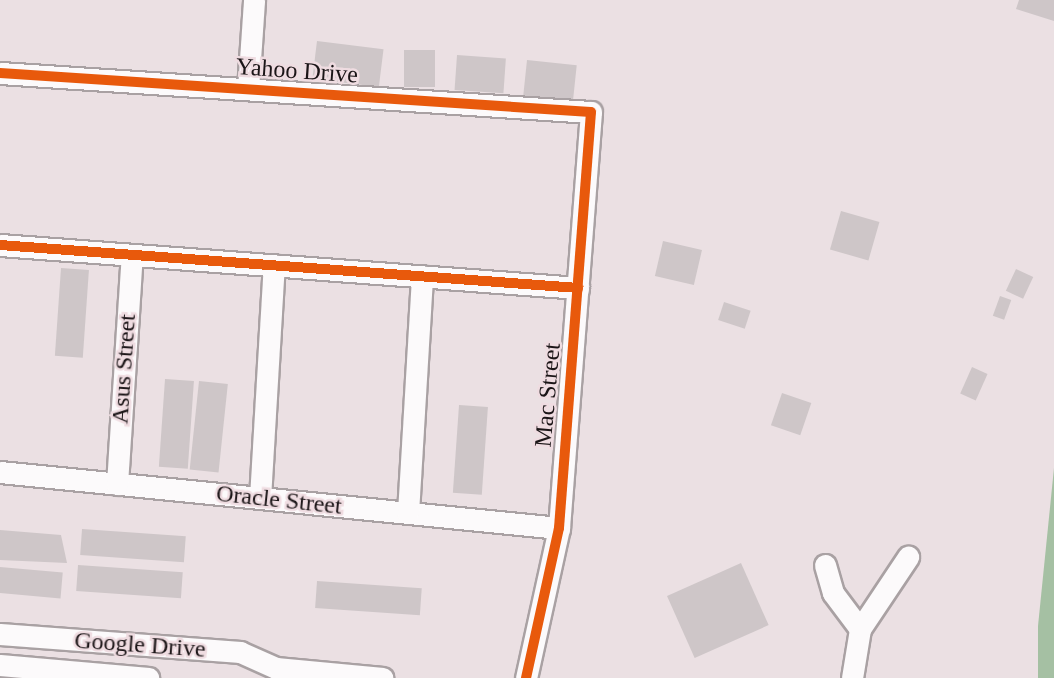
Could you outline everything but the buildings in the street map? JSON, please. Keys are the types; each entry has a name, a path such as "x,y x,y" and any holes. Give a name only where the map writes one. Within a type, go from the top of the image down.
{"street":[{"path":"248,89 254,0"},
{"name":"Yahoo Drive","path":"0,73 591,112"},
{"name":"Mac Street","path":"526,678 559,528 591,112"},
{"path":"0,245 578,288"},
{"name":"Asus Street","path":"117,484 132,255"},
{"path":"260,498 274,265"},
{"path":"408,513 422,276"},
{"name":"Oracle Street","path":"0,472 559,528"},
{"path":"852,678 860,629 908,557"},
{"path":"825,565 833,593 860,629"},
{"name":"Google Drive","path":"0,634 240,652 275,673"},
{"name":"Google Drive","path":"0,665 148,678"},
{"name":"Google Drive","path":"254,678 275,673 383,678"}],"shaded area":[{"path":"1054,468 1054,678 1038,678 1038,626"}],"cycle path":[{"path":"0,73 591,112 559,528 526,678"},
{"path":"0,245 578,288"}]}
